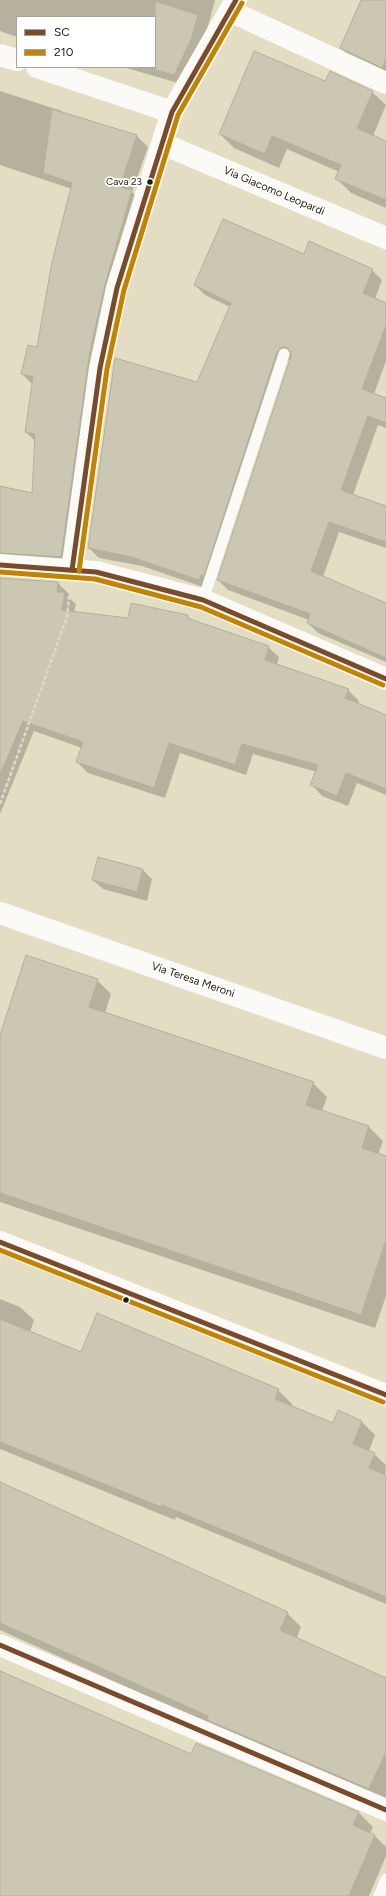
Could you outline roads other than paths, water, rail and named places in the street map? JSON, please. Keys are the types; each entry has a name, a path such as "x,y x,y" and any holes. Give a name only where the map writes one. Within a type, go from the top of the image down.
{"street":[{"path":"72,570 103,354 117,288 172,112 233,5 386,83"},
{"path":"0,55 16,60"},
{"path":"40,68 172,112"},
{"name":"Via Giacomo Leopardi","path":"163,144 386,238"},
{"path":"0,565 96,572 203,600 386,679"},
{"name":"Via Teresa Meroni","path":"0,913 386,1048"},
{"path":"0,1242 386,1395"},
{"path":"0,1645 386,1810"}],"lane":[{"path":"203,600 284,354"},
{"path":"379,1896 386,1879"}],"place":[{"name":"Cava 23","path":"150,182"}]}
